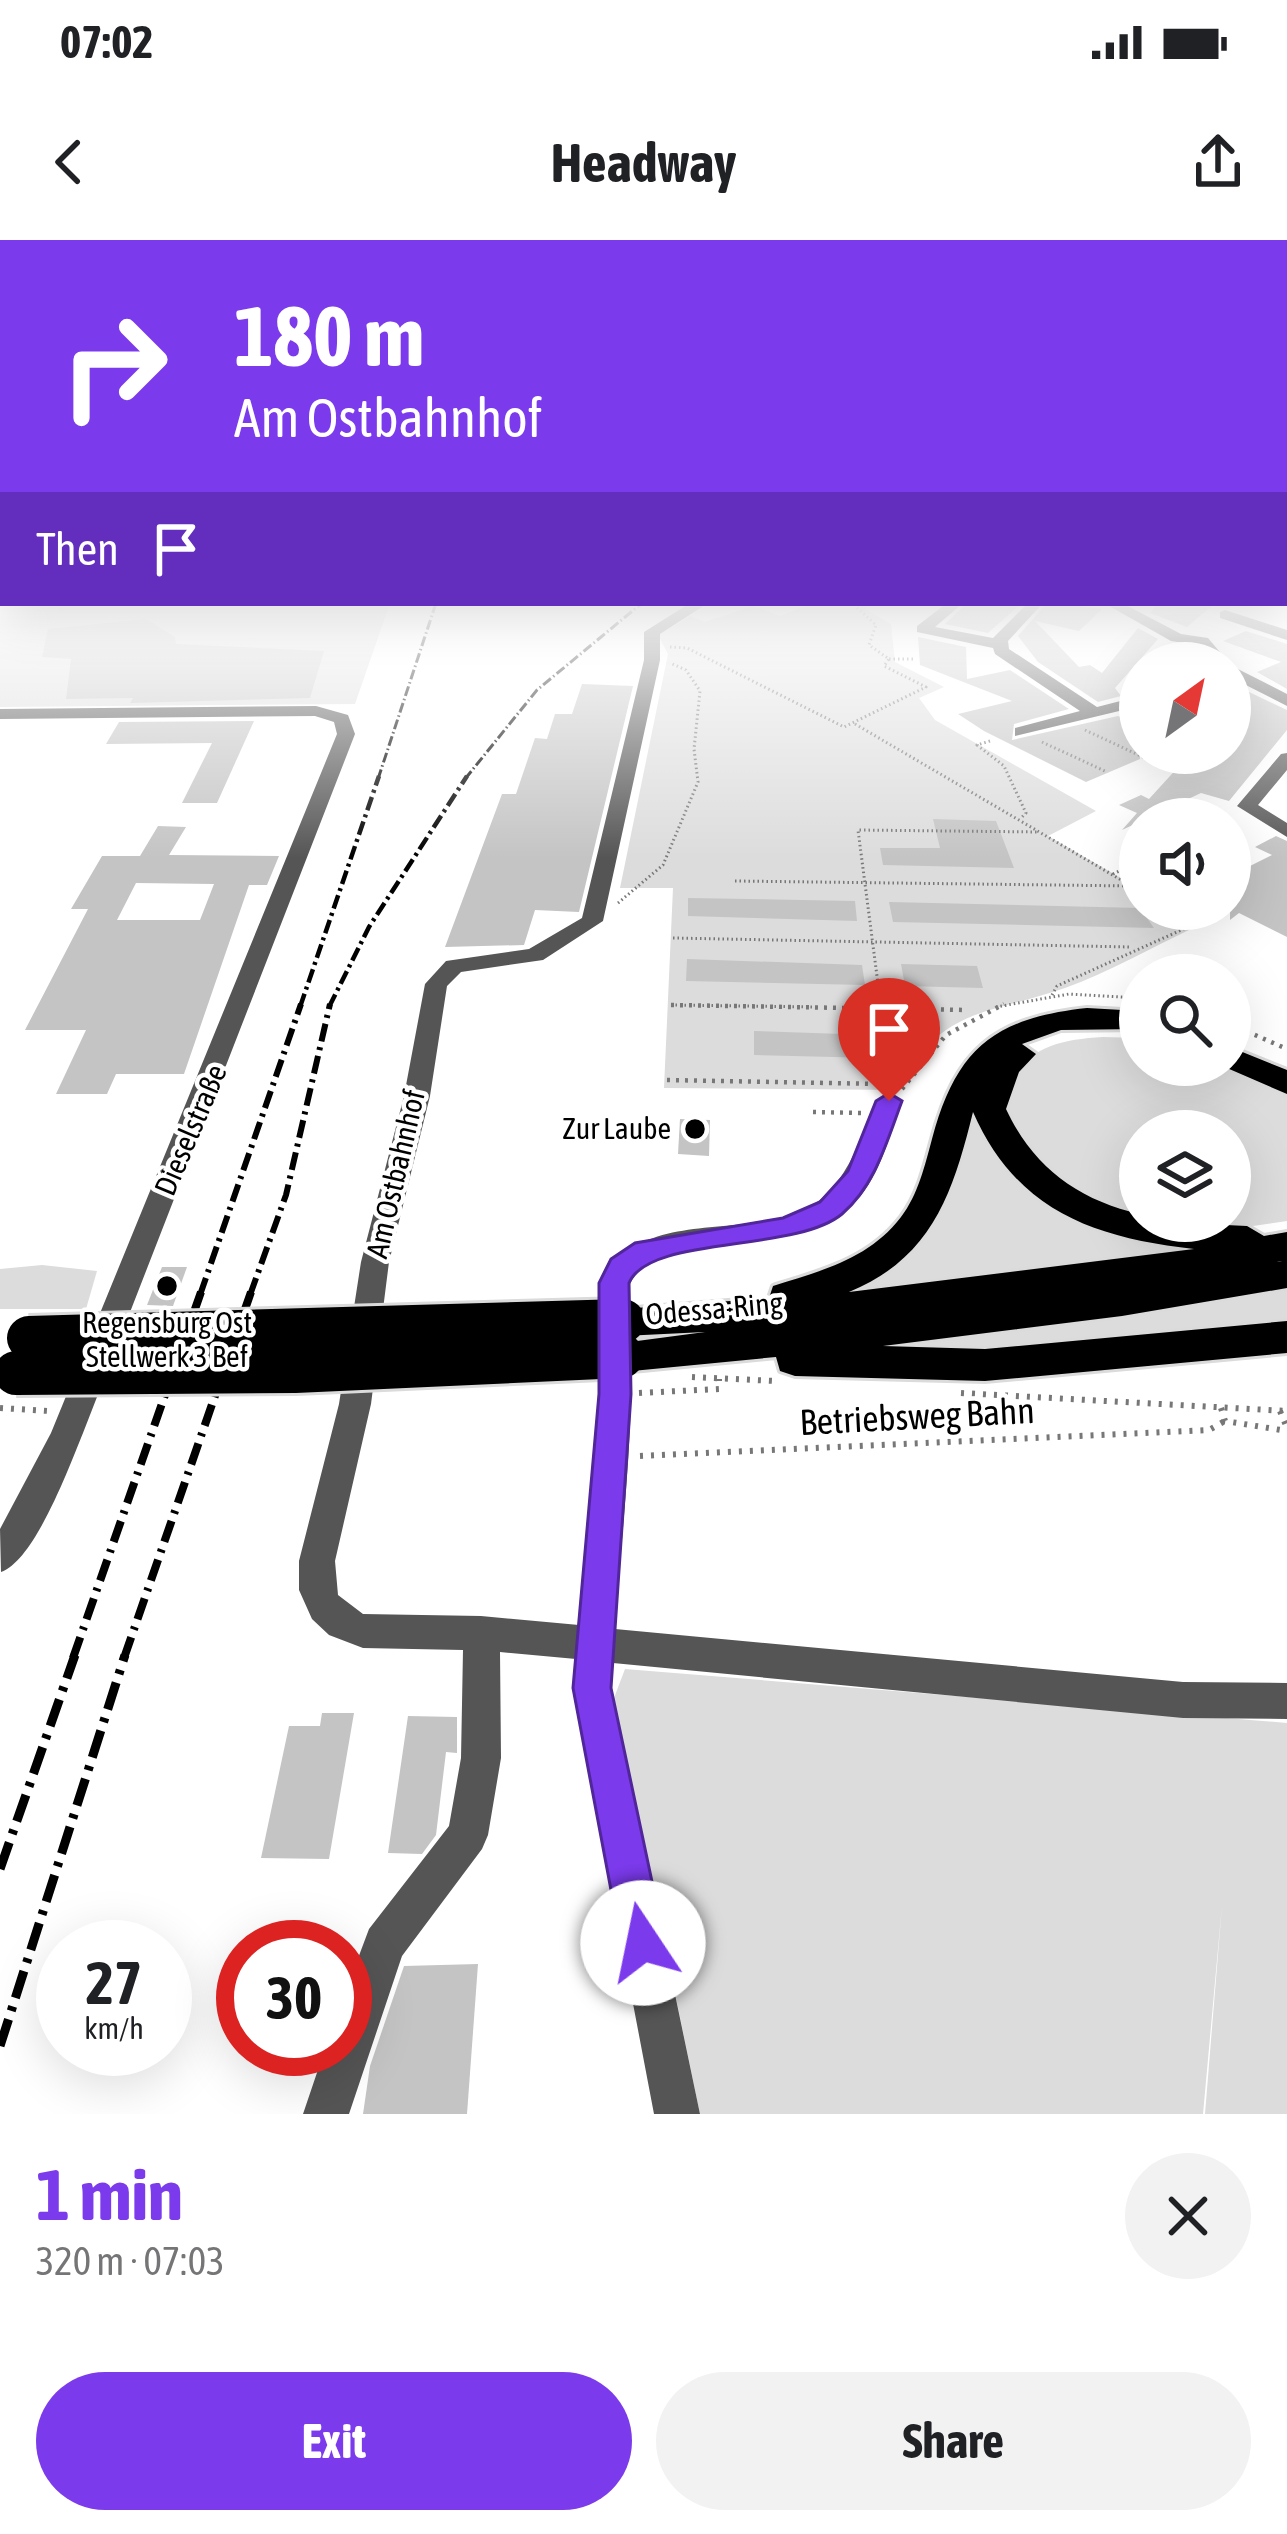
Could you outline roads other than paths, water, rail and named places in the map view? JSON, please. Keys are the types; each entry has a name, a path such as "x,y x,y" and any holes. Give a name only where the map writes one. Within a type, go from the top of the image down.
{"highway":[{"path":"640,1348 874,1264 916,1223 935,1184 963,1091 988,1054 1039,1025 1090,1017 1119,1019"},
{"path":"1119,1033 1056,1037 1004,1067 989,1108 1009,1154 1067,1202 1138,1228 1287,1242"},
{"path":"1251,1053 1287,1069"},
{"path":"1251,1066 1287,1082"},
{"name":"Odessa-Ring","path":"640,1348 1287,1242"},
{"name":"Odessa-Ring","path":"9,1366 295,1371 640,1348 1025,1316 1287,1274"},
{"path":"640,1348 938,1367 1043,1363 1287,1336"}],"street":[{"name":"Am Ostbahnhof","path":"644,683 592,921 535,956 454,966 436,984 417,1096 375,1262 356,1404 317,1561 317,1590 342,1623 363,1631 481,1633 1183,1700 1287,1701"},
{"path":"1047,683 1091,711"},
{"path":"1255,683 1287,701"},
{"path":"1021,732 1119,705"},
{"name":"Dieselstraße","path":"0,714 316,711 342,719 346,734 226,1046 73,1413 17,1535 1,1557"},
{"path":"1287,758 1247,806 1287,831"},
{"path":"677,2114 592,1688 610,1457 614,1283 621,1267 646,1250 788,1227 817,1217 843,1198 860,1174 888,1100"},
{"path":"326,2114 384,1944 467,1835 481,1758 481,1633"}],"railway":[{"path":"379,777 409,683"},
{"path":"465,779 545,683"},
{"path":"300,1007 379,777"},
{"path":"330,1006 369,927 465,779"},
{"path":"200,1295 301,1004"},
{"path":"250,1295 286,1195 330,1006"},
{"path":"73,1658 201,1292"},
{"path":"125,1657 251,1292"},
{"path":"0,1869 75,1655"},
{"path":"0,2046 125,1657"}],"place":[{"name":"Zur Laube","path":"695,1129"},
{"name":"Regensburg Ost Stellwerk 3 Bef","path":"167,1286"}]}
